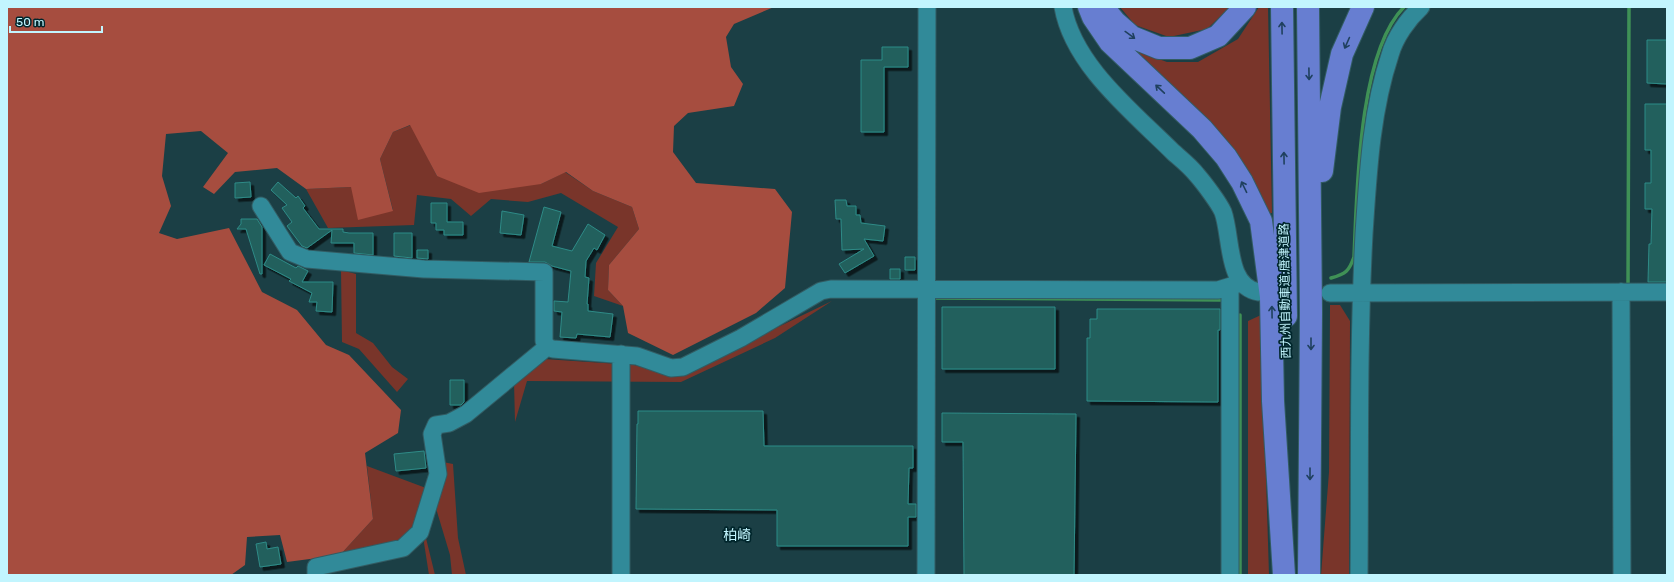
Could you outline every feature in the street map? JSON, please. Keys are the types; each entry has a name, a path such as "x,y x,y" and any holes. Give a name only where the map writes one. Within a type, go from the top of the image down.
{"highway":[{"path":"1089,7 1093,17 1110,42 1202,129 1226,157 1242,182 1261,221 1271,297 1273,400 1285,575"},
{"path":"1103,7 1114,22 1132,37 1159,48 1190,48 1218,36 1245,7"},
{"name":"西九州自動車道;唐津道路","path":"1282,7 1287,398 1285,575"},
{"name":"西九州自動車道;唐津道路","path":"1308,7 1311,312 1309,575"},
{"path":"1311,312 1322,164 1330,107 1342,54 1363,7"}],"street":[{"path":"926,575 927,7"},
{"path":"1063,7 1065,18 1081,52 1111,91 1197,175 1222,212 1235,271 1236,285 1230,575"},
{"path":"1359,575 1361,292 1368,180 1376,104 1390,53 1403,28 1421,7"},
{"path":"261,206 290,252 307,259 424,269 544,272 544,340 547,347 553,349 637,356 670,368 682,367 741,338 821,291 831,289 1218,290 1236,285 1250,291 1259,292"},
{"path":"1622,575 1626,292"},
{"path":"1330,293 1667,292"},
{"path":"316,575 316,567 403,548 420,532 438,474 432,434 436,425 449,423 466,414 547,347"},
{"path":"621,354 621,575"}],"shaded area":[{"path":"7,7 774,7 734,24 726,37 731,67 743,84 734,106 688,113 674,126 673,152 696,183 775,189 792,212 785,288 756,313 673,355 628,333 623,306 608,290 609,265 639,229 632,207 593,191 566,172 541,184 479,193 437,176 410,125 393,132 380,159 393,211 358,220 351,187 306,189 277,168 235,172 214,194 203,187 228,153 201,131 166,134 162,176 171,206 159,233 177,239 229,228 262,292 297,310 326,345 349,355 401,410 398,433 365,453 373,519 340,555 287,562 280,535 247,537 245,565 231,575 7,575"},
{"path":"1120,7 1230,7 1207,29 1169,37 1135,25"},
{"path":"1259,7 1268,7 1272,213 1265,214 1133,57 1139,52 1167,62 1198,62 1238,39"},
{"path":"411,125 437,176 541,184 565,172 593,191 632,207 639,229 609,265 608,290 623,306 594,296 596,263 618,227 561,193 528,202 491,199 471,216 451,199 417,195 414,225 328,228 306,189 351,187 393,210 380,159 393,132"},
{"path":"341,270 356,274 356,333 373,343 392,367 408,379 397,392 359,349 342,342"},
{"path":"832,301 775,338 681,382 527,381 515,422 514,382 544,359 634,365 676,376"},
{"path":"1330,305 1340,305 1350,321 1349,575 1321,575 1329,472"},
{"path":"1261,315 1269,575 1248,575 1248,321"},
{"path":"443,462 453,464 458,538 466,575 452,575 450,555 435,505"},
{"path":"367,466 426,488 415,527 397,543 340,555 373,519"},
{"path":"425,534 435,575 429,575 424,543"}],"building":[{"path":"1647,40 1667,40 1667,84 1647,83"},
{"path":"882,47 908,47 908,67 884,67 884,132 861,132 861,60 882,60"},
{"path":"1645,104 1667,104 1667,282 1648,282 1652,209 1645,209 1645,183 1651,183 1651,150 1645,150"},
{"path":"250,182 251,197 235,198 235,183"},
{"path":"278,182 296,198 298,196 305,206 303,208 319,229 343,229 343,232 349,233 373,233 373,255 354,253 354,243 331,243 332,230 307,248 302,246 287,226 292,222 282,208 287,205 271,190"},
{"path":"835,200 846,200 847,206 856,206 856,215 860,215 861,223 885,226 883,241 864,239 874,256 845,273 839,264 864,249 842,250 841,219 836,219"},
{"path":"431,203 447,203 447,222 463,222 463,235 444,235 444,230 436,230 436,223 431,223"},
{"path":"544,207 561,212 552,246 572,251 588,224 605,235 597,250 594,248 586,261 585,277 589,278 587,304 588,311 613,314 610,337 577,334 576,338 560,337 562,312 554,311 554,301 568,302 571,271 552,266 545,262 529,262"},
{"path":"502,211 524,215 521,235 500,233"},
{"path":"241,219 257,219 262,227 262,274 260,274 246,229 237,229 241,224"},
{"path":"394,233 412,233 412,258 394,256"},
{"path":"417,250 428,250 428,259 417,258"},
{"path":"270,254 296,268 298,266 308,271 302,282 333,282 332,312 316,311 317,302 309,302 312,293 289,281 291,279 264,265"},
{"path":"905,257 915,257 915,270 905,270"},
{"path":"890,269 900,269 900,279 890,279"},
{"path":"942,307 1055,307 1055,369 942,369"},
{"path":"1097,309 1220,309 1220,330 1218,330 1218,402 1087,401 1087,338 1090,338 1090,319 1097,319"},
{"path":"450,380 464,380 464,402 461,405 450,405"},
{"path":"638,411 763,411 764,446 913,446 913,468 909,468 908,504 916,504 916,517 908,517 908,546 777,546 777,510 636,509"},
{"path":"942,413 1076,414 1074,575 964,575 963,442 942,442"},
{"path":"424,451 426,468 396,471 394,454"},
{"path":"266,542 267,549 278,547 281,564 260,567 256,544"}],"waterway":[{"path":"1331,278 1344,273 1350,266 1354,257 1359,162 1369,89 1377,56 1389,28 1404,7"},
{"path":"1628,288 1629,7"},
{"path":"936,298 1221,300"},
{"path":"1240,315 1240,575"}],"district":[{"name":"柏崎","path":"737,535"}]}
